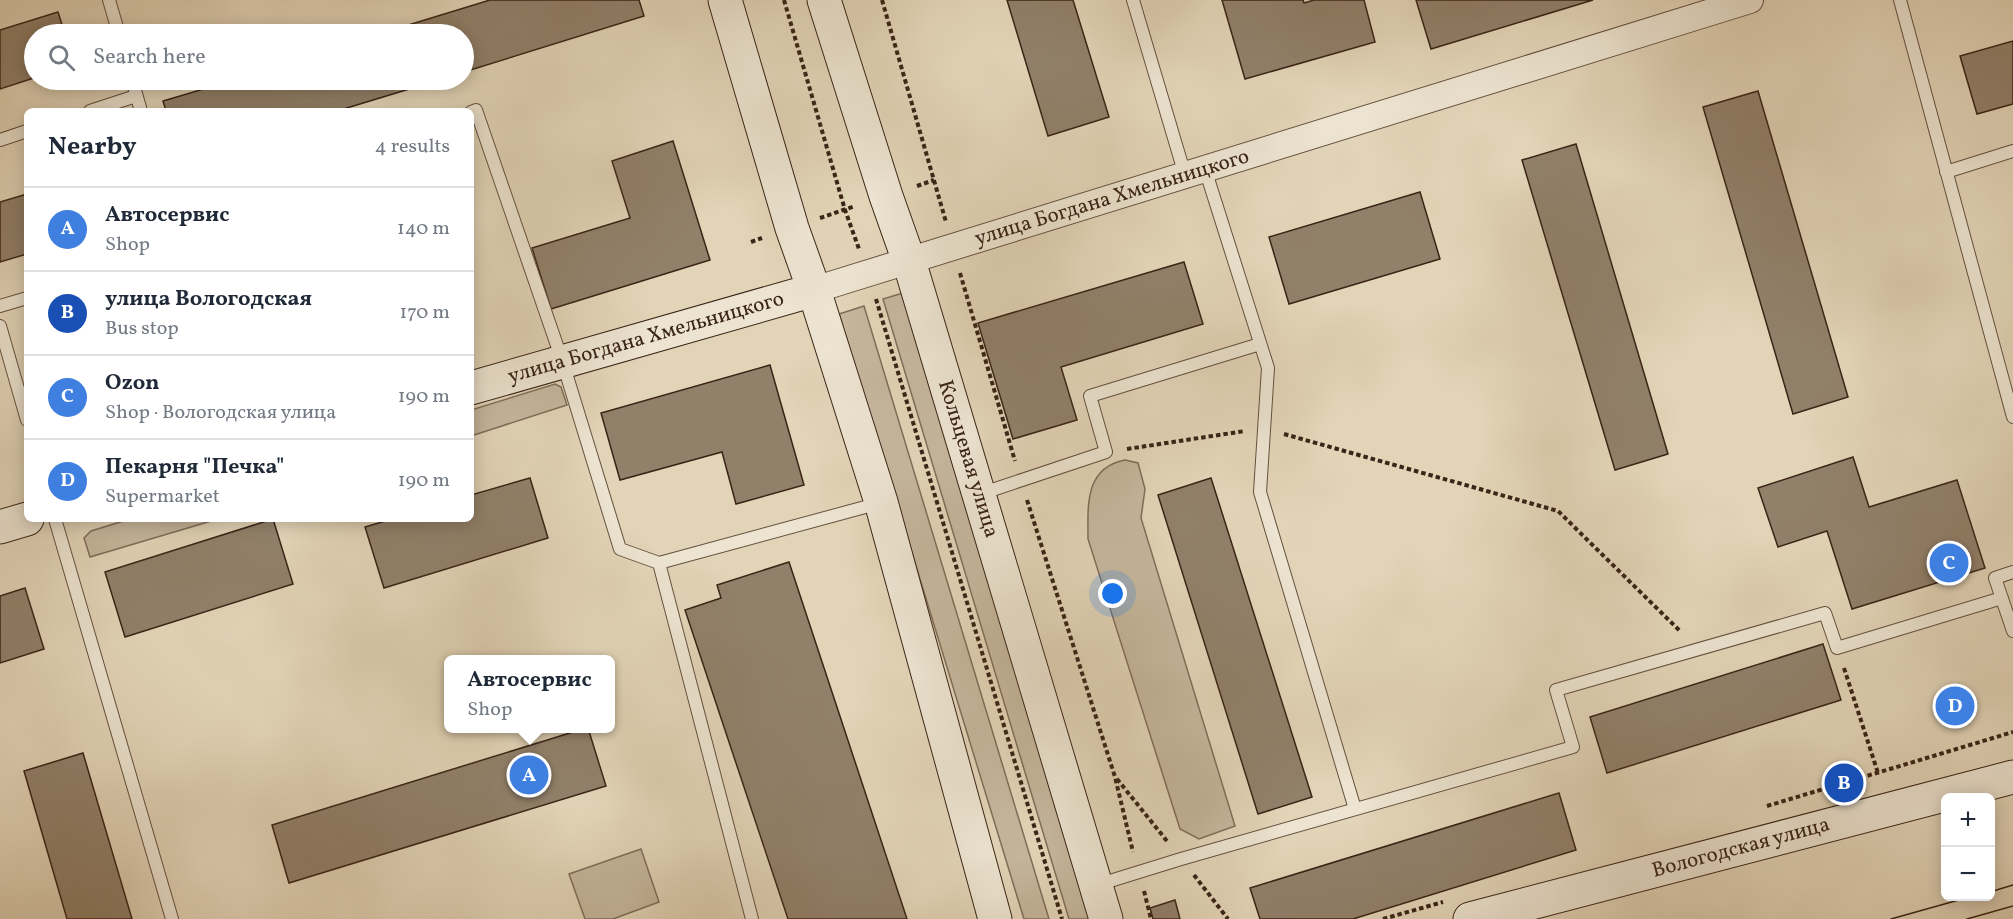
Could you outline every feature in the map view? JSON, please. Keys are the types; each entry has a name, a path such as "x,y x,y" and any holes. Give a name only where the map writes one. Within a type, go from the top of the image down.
{"main road":[{"path":"725,0 792,228 881,502 995,919"},
{"name":"Кольцевая улица","path":"824,0 909,261 1106,919"},
{"name":"улица Богдана Хмельницкого","path":"474,387 562,360 814,290"},
{"path":"0,526 24,520"},
{"name":"Вологодская улица","path":"1470,919 2013,777"}],"street":[{"name":"улица Богдана Хмельницкого","path":"814,290 1750,0"}],"lane":[{"path":"109,0 116,24"},
{"path":"1133,0 1268,368 1260,492 1355,809"},
{"path":"1900,0 1946,172 2008,379 2013,417"},
{"path":"134,90 140,108"},
{"path":"99,108 136,96"},
{"path":"474,111 476,111 562,360 620,549 659,563 881,502"},
{"path":"0,140 24,133"},
{"path":"1946,172 2013,151"},
{"path":"0,306 24,299"},
{"path":"0,326 24,410"},
{"path":"979,495 1106,452 1090,396 1260,344"},
{"path":"56,522 172,919"},
{"path":"659,563 752,919"},
{"path":"2013,572 1995,578 2013,631"},
{"path":"1096,885 1573,747 1556,690 1825,613 1837,648 2002,597"}],"path":[{"path":"784,0 845,210 868,273 1062,919"},
{"path":"751,242 934,180"},
{"path":"1106,452 1264,429 1558,511 1699,649"},
{"path":"1837,648 1878,773"},
{"path":"2013,732 2010,733 2013,741"}],"shaded area":[{"path":"903,293 1093,919 1069,919 883,299"},
{"path":"864,306 1049,919 1024,919 839,314"},
{"path":"555,384 561,387 567,405 474,435 474,409"},
{"path":"1125,460 1138,463 1145,489 1141,518 1235,826 1199,839 1180,829 1088,539 1089,502 1095,480 1112,464"},
{"path":"120,522 208,522 90,557 84,538 91,531"},
{"path":"641,849 659,902 613,919 585,919 569,874"}],"building":[{"path":"490,0 639,0 644,16 474,69 474,24 412,24"},
{"path":"1007,0 1073,0 1109,117 1048,136"},
{"path":"1222,0 1303,0 1304,3 1314,0 1364,0 1375,42 1245,79"},
{"path":"1416,0 1593,0 1431,49"},
{"path":"58,12 62,24 24,24 24,81 0,89 0,30"},
{"path":"2013,41 2013,104 1977,114 1960,56"},
{"path":"200,90 406,90 347,108 165,108 163,101"},
{"path":"1758,91 1848,397 1793,414 1703,107"},
{"path":"673,141 710,260 551,309 532,248 630,218 612,161"},
{"path":"1576,144 1668,454 1615,470 1522,160"},
{"path":"1420,192 1440,259 1289,304 1269,237"},
{"path":"24,195 24,255 0,262 0,202"},
{"path":"1184,262 1203,324 1061,367 1077,420 1013,439 978,323"},
{"path":"770,365 804,485 736,504 722,452 620,480 601,413"},
{"path":"1853,457 1869,507 1957,480 1985,568 1852,609 1827,531 1778,547 1758,488"},
{"path":"530,478 548,538 384,588 365,527 382,522 474,522 474,494"},
{"path":"1211,478 1312,797 1258,814 1158,495"},
{"path":"263,522 274,522 293,584 125,637 105,572"},
{"path":"789,562 907,919 788,919 685,610 721,598 717,585"},
{"path":"25,588 44,649 0,663 0,596"},
{"path":"1823,644 1841,700 1607,773 1590,717"},
{"path":"1966,690 1972,714 1945,722 1938,698"},
{"path":"570,733 590,733 606,786 289,883 272,825"},
{"path":"83,753 132,919 67,919 24,771"},
{"path":"1559,793 1576,850 1353,919 1260,919 1250,888"},
{"path":"1175,900 1180,919 1153,919 1150,908"}],"tram line":[{"path":"1995,890 2013,885"},
{"path":"1891,919 1955,901"},
{"path":"1967,919 2013,906"}],"place":[{"name":"Ozon","path":"1949,563"},
{"name":"Пекарня \"Печка\"","path":"1955,706"},
{"name":"Автосервис","path":"529,775"},
{"name":"улица Вологодская","path":"1844,783"}]}
